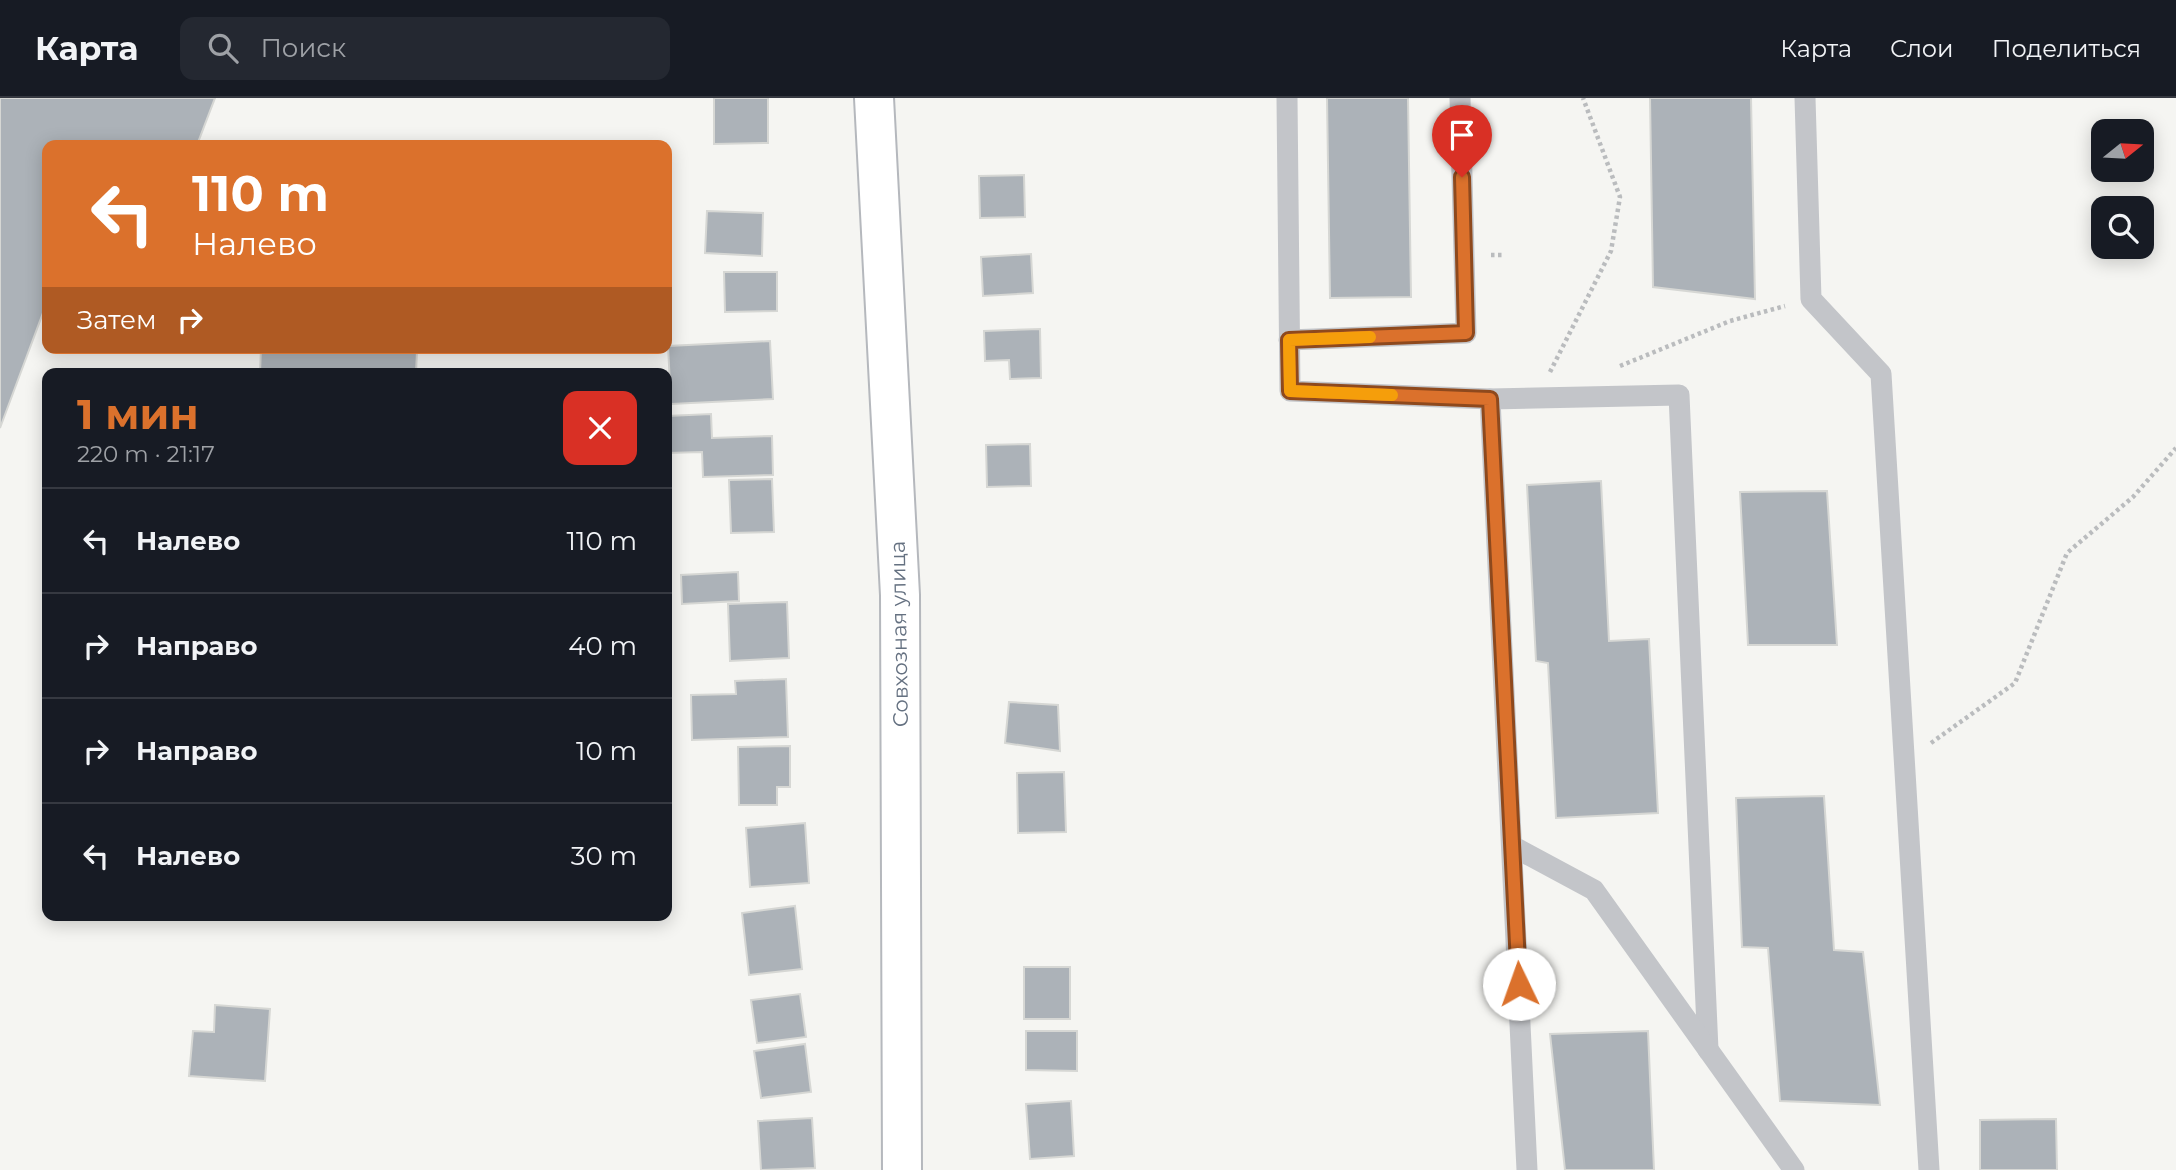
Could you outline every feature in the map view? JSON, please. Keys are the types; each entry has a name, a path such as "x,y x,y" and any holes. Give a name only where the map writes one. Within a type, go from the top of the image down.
{"street":[{"name":"Совхозная улица","path":"874,98 901,595 902,1170"}],"lane":[{"path":"1287,98 1290,391 1490,399 1679,395 1708,1050"},
{"path":"1289,340 1466,333 1460,98"},
{"path":"1805,98 1811,299 1881,374 1929,1170"},
{"path":"1490,399 1527,1170"},
{"path":"1512,846 1594,890 1794,1170"}],"path":[{"path":"1537,397 1611,251 1620,197 1583,98"},
{"path":"1615,368 1730,321 1811,299"},
{"path":"1904,761 2015,683 2067,553 2133,497 2176,448"}],"building":[{"path":"0,98 215,98 199,140 42,140 42,315 0,428"},
{"path":"714,98 768,98 768,143 714,144"},
{"path":"1327,98 1408,98 1411,297 1330,298"},
{"path":"1650,98 1751,98 1755,299 1653,287"},
{"path":"1024,175 1025,217 980,218 979,176"},
{"path":"707,211 763,213 762,256 705,253"},
{"path":"1031,254 1033,293 983,296 981,257"},
{"path":"724,272 777,272 777,311 725,312"},
{"path":"1040,329 1041,378 1010,379 1009,360 985,361 984,331"},
{"path":"770,341 773,399 672,404 672,368 669,368 668,354 672,354 672,346"},
{"path":"261,354 417,354 416,368 260,368"},
{"path":"711,414 712,438 772,436 773,475 703,477 702,452 672,453 672,416"},
{"path":"1030,444 1031,486 987,487 986,445"},
{"path":"772,479 774,532 731,533 729,480"},
{"path":"1601,481 1609,641 1649,639 1658,813 1556,818 1548,663 1536,661 1527,485"},
{"path":"1827,491 1837,645 1748,645 1740,492"},
{"path":"738,572 739,601 682,604 681,575"},
{"path":"787,602 789,658 730,661 728,604"},
{"path":"786,679 788,737 692,740 691,695 736,694 735,681"},
{"path":"1009,702 1058,705 1060,751 1005,743"},
{"path":"790,746 790,787 777,787 777,805 739,805 738,747"},
{"path":"1064,772 1066,832 1018,833 1017,773"},
{"path":"1824,796 1834,950 1863,952 1880,1105 1780,1101 1768,948 1742,947 1736,798"},
{"path":"805,823 809,883 750,887 746,828"},
{"path":"795,906 802,969 749,975 742,913"},
{"path":"1024,967 1070,967 1070,1019 1024,1019"},
{"path":"800,994 806,1037 757,1043 751,1000"},
{"path":"215,1005 270,1009 265,1081 189,1076 193,1031 214,1032"},
{"path":"1026,1031 1077,1031 1077,1071 1026,1070"},
{"path":"1648,1031 1654,1170 1565,1170 1550,1034"},
{"path":"805,1044 811,1092 761,1098 754,1051"},
{"path":"1071,1101 1074,1156 1030,1159 1026,1104"},
{"path":"812,1118 815,1168 761,1170 758,1121"},
{"path":"2056,1119 2057,1170 1980,1170 1980,1120"}],"slow traffic":[{"path":"1370,337 1289,340 1290,391 1392,395"}],"route":[{"path":"1462,177 1466,333 1289,340 1290,391 1490,399 1519,984"}]}
